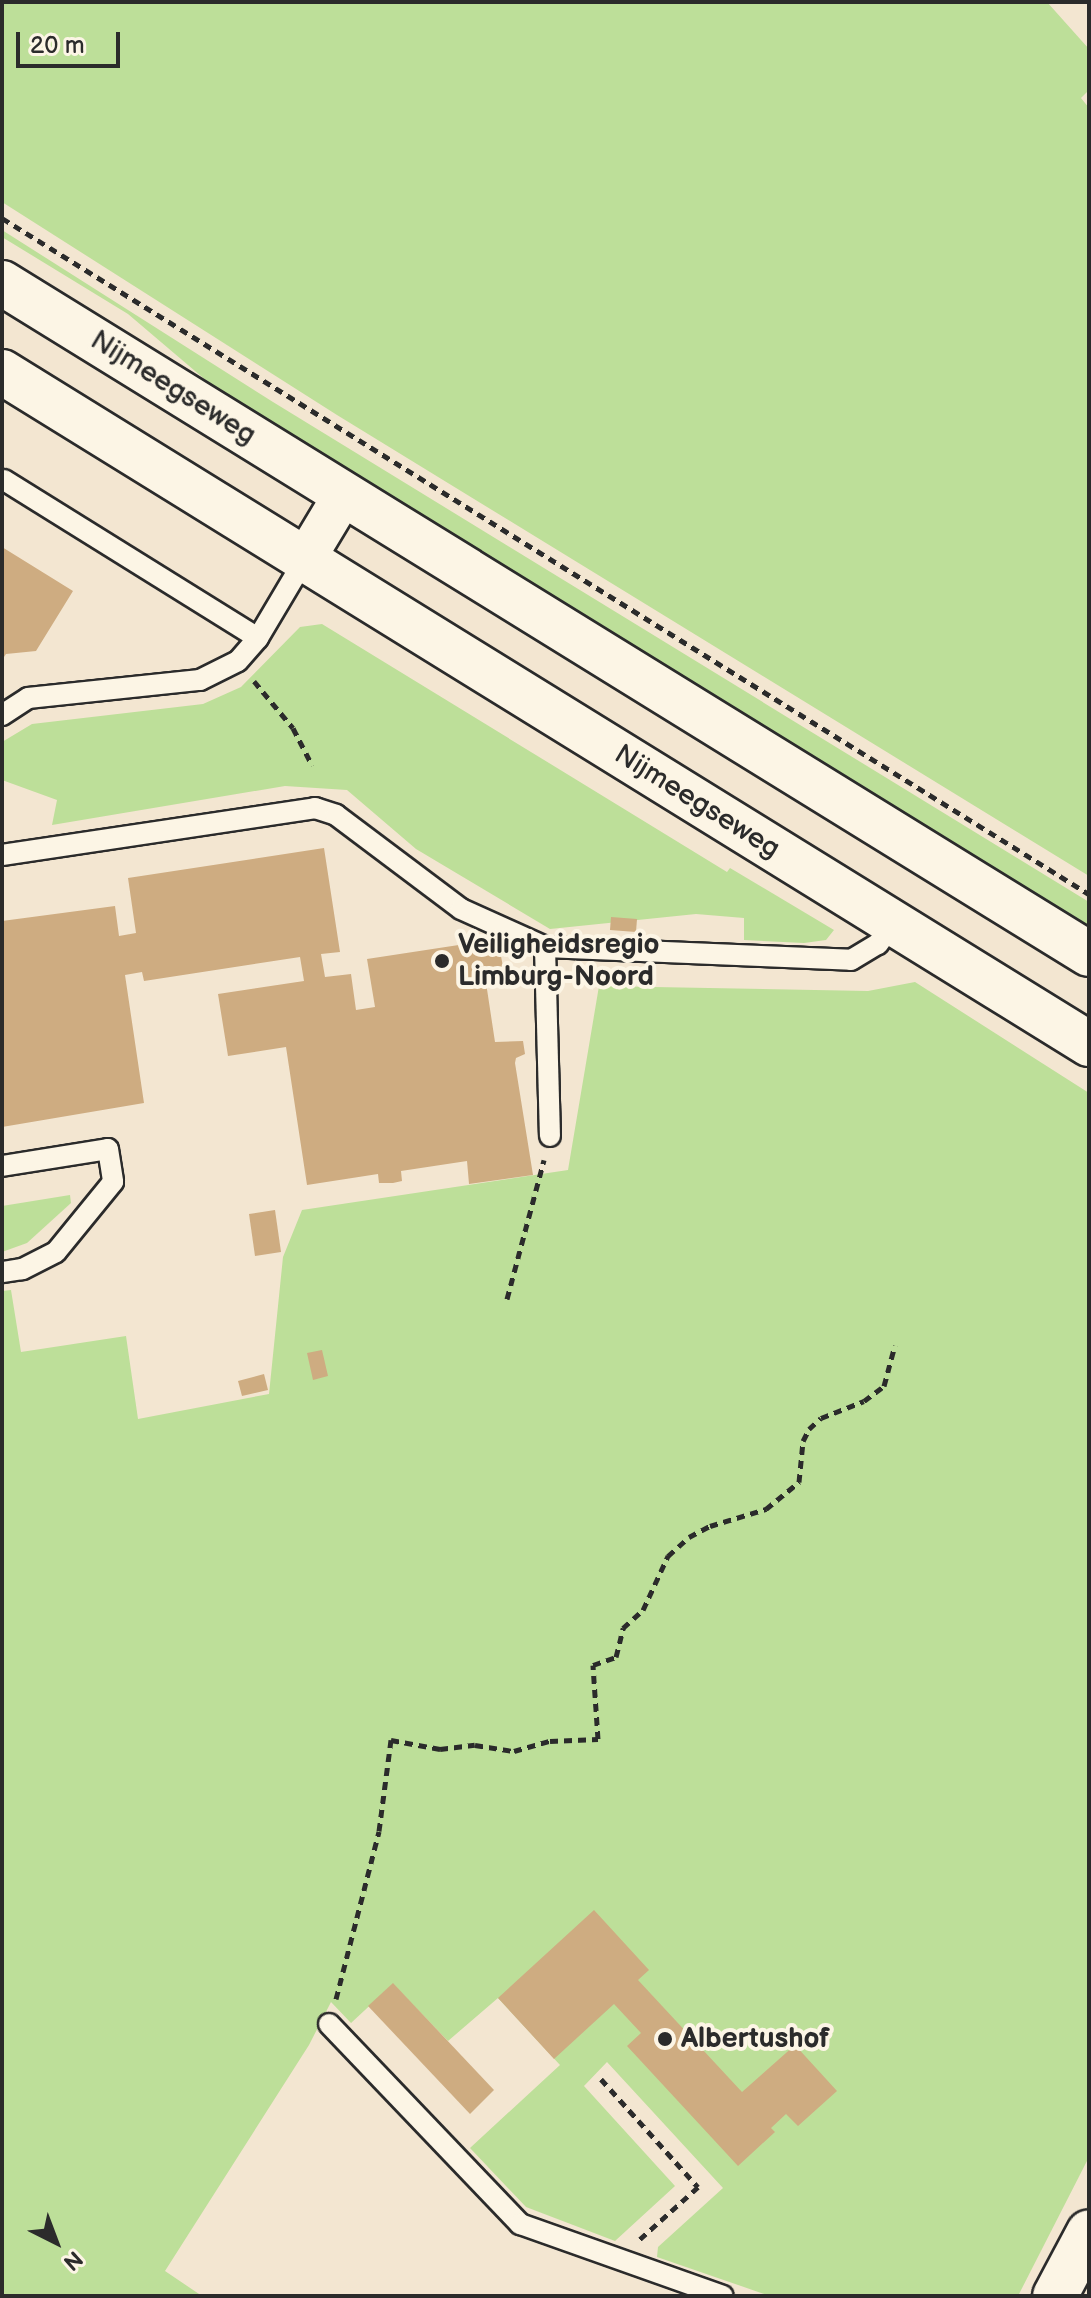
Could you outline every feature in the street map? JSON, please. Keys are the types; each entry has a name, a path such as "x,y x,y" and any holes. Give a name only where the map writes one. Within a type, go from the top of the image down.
{"main road":[{"name":"Nijmeegseweg","path":"2,283 1089,954"},
{"name":"Nijmeegseweg","path":"2,372 1089,1044"},
{"path":"1055,2296 1089,2232"}],"street":[{"path":"305,559 344,494"}],"lane":[{"path":"4,480 258,638"},
{"path":"2,715 28,698 200,680 238,661 258,638 305,559"},
{"path":"2,855 315,808 336,815 461,909 545,947 851,960 878,944 893,923"},
{"path":"545,947 550,1136"},
{"path":"2,1166 108,1149 113,1182 56,1252 22,1269 2,1272"},
{"path":"329,2024 520,2224 723,2296"}],"path":[{"path":"2,218 1089,894"},
{"path":"238,661 293,728 312,765"},
{"path":"507,1299 550,1136"},
{"path":"329,2024 379,1831 391,1740 440,1749 475,1745 514,1751 550,1741 598,1739 593,1665 616,1657 623,1628 643,1610 668,1556 689,1537 710,1526 766,1509 799,1482 803,1441 809,1429 821,1418 864,1401 884,1386 895,1345"},
{"path":"601,2079 698,2187 617,2259"}],"green space":[{"path":"2,2 1047,2 1089,49 1089,90 1081,98 1089,108 1089,876 337,415 2,202"},
{"path":"2,230 273,402 1089,902 1089,932 235,405 128,314 2,237"},
{"path":"322,624 727,872 730,868 834,930 826,940 804,943 744,940 744,918 696,914 550,929 416,849 347,790 285,786 52,825 57,800 2,780 2,742 32,724 203,704 241,687 300,627"},
{"path":"915,982 1089,1093 1089,2157 1018,2296 770,2296 657,2257 658,2247 723,2188 607,2062 584,2086 675,2186 615,2241 526,2207 470,2148 560,2065 498,1998 448,2041 393,1984 351,2023 331,2002 309,2045 165,2271 202,2296 2,2296 2,1291 11,1290 21,1352 126,1336 138,1419 269,1394 283,1257 302,1210 568,1170 599,986 868,991"},
{"path":"70,1195 71,1203 27,1243 2,1252 2,1206"}],"building":[{"path":"2,547 73,591 36,651 6,654 2,660"},
{"path":"324,848 340,952 321,954 325,977 351,974 356,1010 375,1007 367,959 498,939 504,973 485,976 495,1042 523,1041 525,1054 516,1058 515,1063 533,1175 469,1184 467,1161 401,1171 402,1181 393,1183 379,1183 378,1174 307,1185 286,1047 228,1056 218,994 304,981 300,957 144,981 142,972 125,975 144,1103 2,1127 2,921 115,906 119,936 136,933 128,878"},
{"path":"611,917 637,919 636,932 610,930"},
{"path":"275,1210 281,1252 255,1256 249,1214"},
{"path":"322,1350 328,1376 313,1380 307,1353"},
{"path":"264,1374 268,1390 242,1396 238,1381"},
{"name":"Albertushof","path":"594,1910 649,1970 638,1980 742,2092 795,2045 837,2091 798,2126 786,2114 771,2128 775,2132 738,2166 627,2046 641,2033 614,2004 554,2059 498,1998"},
{"path":"393,1983 494,2090 470,2114 368,2006"}],"place":[{"name":"Veiligheidsregio Limburg-Noord","path":"442,961"},
{"name":"Albertushof","path":"665,2039"}]}
